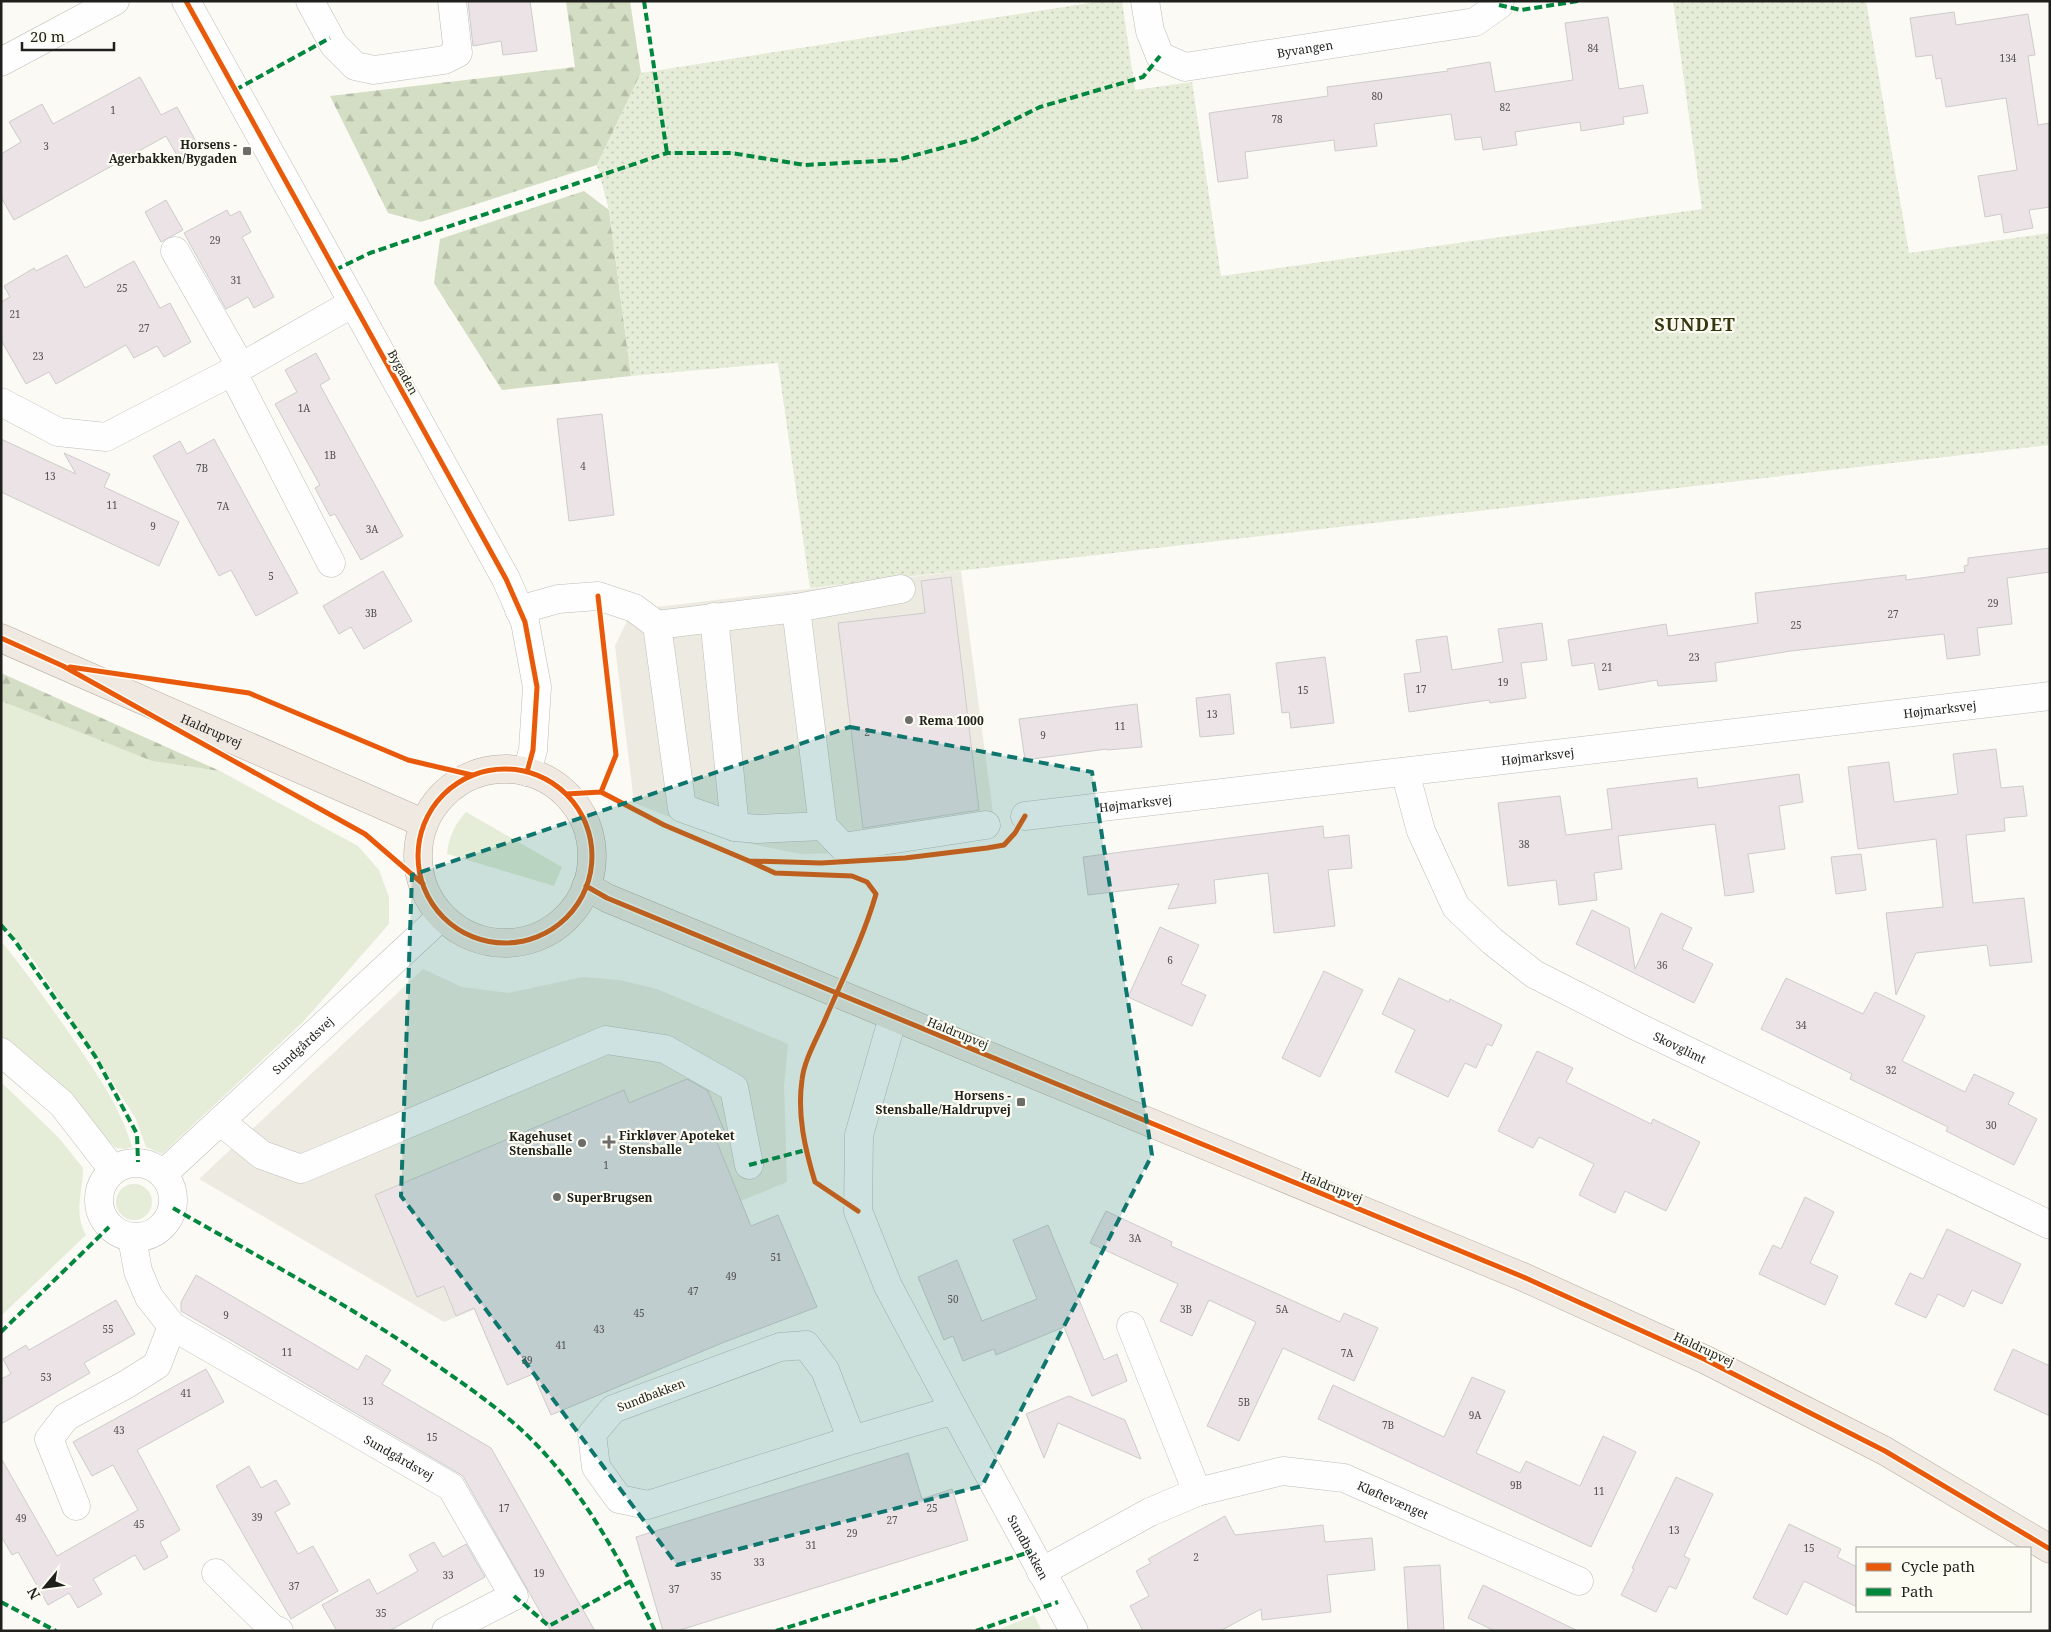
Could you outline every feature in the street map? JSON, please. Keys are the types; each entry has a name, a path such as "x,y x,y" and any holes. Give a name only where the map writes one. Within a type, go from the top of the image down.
{"main road":[{"name":"Haldrupvej","path":"1,638 423,823"},
{"path":"501,769 528,772 551,782 566,794 582,816 588,831 591,848 591,864 586,886 577,904 564,920 539,936 519,942 498,942 477,938 454,926 442,916 429,898 419,868 418,851 423,823 435,803 451,788 472,775 501,769"},
{"name":"Haldrupvej","path":"586,886 607,898 1521,1276 1704,1359 1885,1451 2050,1549"}],"street":[{"path":"1,62 115,1"},
{"name":"Bygaden","path":"186,1 506,579 525,622 537,687 533,750 528,772"},
{"path":"310,1 334,45 354,66 374,70 444,60 458,52 452,1"},
{"name":"Byvangen","path":"1145,1 1150,31 1160,56 1185,67 1475,22 1499,5 1500,1"},
{"path":"175,251 236,369 331,563"},
{"path":"1,402 58,432 106,437 236,369 353,303"},
{"path":"519,610 558,599 598,596 634,608 657,625 796,608 901,589"},
{"path":"796,608 823,826 843,847 986,825"},
{"path":"714,618 735,828"},
{"path":"657,625 682,808 735,828 758,829 823,826"},
{"name":"Højmarksvej","path":"1025,816 2050,696"},
{"name":"Skovglimt","path":"1405,772 1421,831 1456,907 1492,940 1534,974 1638,1027 2050,1224"},
{"name":"Sundgårdsvej","path":"163,1174 442,916"},
{"name":"Sundbakken","path":"893,1017 859,1135 858,1211 888,1286 1074,1631"},
{"path":"220,1121 262,1155 301,1169 606,1040 665,1049 734,1088 749,1165"},
{"path":"1,1052 62,1104 113,1170"},
{"path":"138,1162 152,1166 163,1174 172,1190 173,1208 163,1226 148,1236 132,1238 120,1234 109,1227 100,1213 98,1197 103,1182 113,1170 126,1164 138,1162"},
{"name":"Sundgårdsvej","path":"132,1238 138,1271 149,1297 172,1326 451,1487 514,1596 446,1631"},
{"path":"76,1506 49,1439 66,1417 127,1384 157,1365 172,1326"},
{"path":"1130,1326 1197,1492"},
{"name":"Sundbakken","path":"852,1440 825,1370 806,1345 780,1347 613,1409 592,1434 596,1466 619,1499 648,1505 852,1440 954,1410"},
{"name":"Kløftevænget","path":"1041,1572 1150,1512 1197,1492 1283,1471 1344,1478 1579,1582"},
{"path":"216,1573 272,1628 279,1631"}],"highlighted area":[{"path":"850,727 1092,772 1152,1155 982,1486 677,1565 401,1196 412,875"}],"shaded area":[{"path":"961,571 996,836 846,853 801,854 726,839 634,803 615,646 632,610"},
{"path":"423,969 462,987 508,993 583,977 619,980 657,989 788,1044 784,1087 787,1182 444,1322 199,1179"}],"green space":[{"path":"566,1 630,1 641,73 597,165 421,222 388,213 330,96 575,67"},
{"path":"1102,1 1122,1 1135,90 1192,82 1221,276 1702,209 1673,1 1866,1 1909,253 2050,233 2050,445 810,588 778,363 631,376 609,210 597,165 641,73"},
{"path":"584,191 609,210 631,376 502,390 434,283 440,239"},
{"path":"1,673 220,771 152,761 1,701"},
{"path":"1,701 152,761 220,771 358,846 379,870 389,897 389,924 303,1022 162,1154 146,1147 135,1117 34,961 1,922"},
{"path":"466,812 562,867 554,886 447,854 453,832"},
{"path":"1,941 49,1004 100,1080 122,1119 132,1147 125,1149 116,1148 1,1039"},
{"path":"1,1082 59,1138 83,1168 79,1210 86,1235 1,1316"},
{"path":"134,1184 147,1189 152,1202 147,1215 134,1220 121,1215 116,1202 121,1189"},
{"path":"1034,1615 1042,1631 995,1631"}],"building":[{"path":"468,1 530,1 537,51 503,55 501,41 473,46"},
{"path":"1954,12 1956,25 2028,14 2035,55 2028,56 2038,125 2050,123 2050,207 2029,210 2033,228 2004,233 2001,214 1985,217 1978,176 2017,170 2006,98 1946,107 1941,78 1936,79 1932,55 1916,57 1910,18"},
{"path":"1608,17 1619,89 1643,85 1648,113 1623,117 1624,124 1581,131 1580,122 1515,132 1517,145 1483,150 1481,137 1455,140 1451,114 1374,124 1377,146 1335,151 1334,140 1245,152 1248,178 1218,182 1209,113 1328,96 1327,87 1448,71 1447,69 1490,62 1495,92 1573,80 1565,23"},
{"path":"140,77 161,115 177,107 198,145 178,157 166,136 14,220 1,197 1,154 21,142 9,122 42,104 53,124"},
{"path":"166,200 183,230 161,242 145,212"},
{"path":"227,210 230,216 240,211 251,232 242,237 274,297 254,308 248,297 226,309 184,233"},
{"path":"67,255 85,288 134,261 160,308 170,303 191,342 164,357 157,346 134,358 126,345 56,384 49,372 26,384 1,340 1,302 10,297 4,286 34,268 36,271"},
{"path":"316,353 330,379 320,385 403,536 361,560 335,514 330,516 315,488 320,485 275,404 297,392 285,370"},
{"path":"602,414 614,515 569,521 557,419"},
{"path":"1,439 76,474 64,453 110,474 104,487 179,522 159,566 1,492"},
{"path":"214,439 298,593 256,616 231,570 219,576 153,456 180,441 187,454"},
{"path":"2050,548 2050,572 2007,578 2012,624 1977,628 1980,655 1947,659 1944,634 1791,651 1715,663 1717,681 1658,686 1657,680 1599,690 1594,663 1572,666 1568,640 1666,624 1668,636 1758,623 1755,593 1906,575 1906,580 1965,572 1964,566 1968,565 1968,558"},
{"path":"383,571 412,621 364,649 351,627 339,634 323,606"},
{"name":"Rema 1000","path":"951,577 979,810 863,828 838,623 925,613 921,581"},
{"path":"1542,623 1547,660 1521,663 1526,698 1490,703 1489,700 1409,712 1404,674 1421,672 1416,640 1447,636 1452,670 1503,662 1498,629"},
{"path":"1325,657 1334,723 1291,728 1289,712 1282,713 1276,663"},
{"path":"1230,694 1234,734 1200,737 1196,698"},
{"path":"1137,704 1142,747 1107,749 1025,760 1019,719"},
{"path":"1996,749 2001,788 2023,786 2027,816 2004,818 2005,831 1966,835 1973,903 2024,898 2032,962 1990,966 1987,945 1916,953 1896,995 1886,913 1943,907 1936,839 1858,849 1848,767 1889,762 1894,802 1958,794 1953,754"},
{"path":"1799,774 1803,802 1779,806 1785,849 1748,854 1754,892 1725,896 1715,824 1618,836 1622,869 1594,873 1597,900 1559,905 1556,880 1508,886 1498,803 1560,796 1566,835 1612,829 1607,789 1697,778 1698,788"},
{"path":"1323,826 1324,838 1349,835 1352,868 1328,870 1335,926 1274,933 1268,873 1214,880 1216,903 1168,909 1179,884 1088,895 1083,857"},
{"path":"1861,854 1866,890 1836,894 1831,857"},
{"path":"1592,910 1629,928 1635,969 1661,913 1692,928 1682,949 1713,964 1694,1003 1576,944"},
{"path":"1160,927 1199,945 1181,984 1206,995 1192,1026 1128,997"},
{"path":"1324,971 1363,990 1320,1077 1282,1058"},
{"path":"1399,978 1449,1002 1450,999 1502,1025 1492,1046 1487,1044 1476,1068 1465,1063 1448,1097 1395,1072 1415,1030 1382,1014"},
{"path":"1786,978 1863,1014 1875,992 1925,1016 1902,1061 1965,1092 1974,1074 2014,1093 2008,1104 2037,1119 2014,1165 1946,1131 1948,1127 1850,1079 1852,1074 1761,1029"},
{"path":"1537,1051 1573,1068 1566,1082 1651,1124 1653,1119 1700,1142 1666,1211 1625,1191 1615,1213 1579,1195 1594,1164 1539,1137 1533,1148 1498,1131"},
{"path":"687,1079 708,1091 726,1135 716,1140 751,1226 778,1215 817,1307 722,1343 551,1415 533,1374 507,1385 474,1308 456,1316 444,1286 417,1297 375,1195 624,1090 629,1103"},
{"path":"1805,1197 1834,1212 1810,1263 1838,1276 1825,1305 1759,1274 1773,1245 1781,1249"},
{"path":"1106,1211 1172,1242 1171,1246 1340,1322 1344,1313 1378,1328 1354,1381 1283,1348 1239,1441 1207,1426 1256,1322 1209,1300 1192,1336 1160,1321 1178,1284 1090,1243"},
{"path":"1048,1225 1104,1360 1117,1354 1127,1381 1092,1396 1064,1327 996,1355 994,1349 963,1361 953,1336 944,1340 918,1277 957,1260 982,1321 1037,1299 1013,1240"},
{"path":"1947,1229 2021,1264 2002,1304 1972,1290 1964,1307 1938,1294 1926,1318 1895,1304 1910,1273 1923,1279"},
{"path":"196,1275 358,1370 366,1355 391,1370 382,1384 491,1448 595,1631 551,1631 463,1476 181,1311 181,1302"},
{"path":"116,1300 135,1334 84,1363 90,1373 1,1424 1,1379 11,1374 3,1359 26,1345 29,1350"},
{"path":"2013,1349 2050,1366 2050,1416 1994,1390"},
{"path":"206,1369 224,1402 137,1450 180,1530 160,1542 168,1557 144,1570 135,1555 93,1579 102,1594 78,1608 69,1593 48,1605 18,1552 12,1555 1,1536 1,1458 57,1556 138,1510 113,1465 92,1476 73,1442"},
{"path":"1472,1377 1505,1391 1476,1453 1520,1473 1526,1461 1580,1486 1603,1436 1636,1452 1591,1547 1318,1419 1333,1385 1444,1437"},
{"path":"1069,1396 1125,1420 1141,1459 1058,1423 1044,1458 1026,1414"},
{"path":"908,1453 922,1499 952,1489 968,1540 677,1631 663,1631 636,1537"},
{"path":"249,1466 261,1488 276,1480 290,1504 275,1512 298,1554 313,1546 338,1591 291,1619 216,1486"},
{"path":"1676,1477 1713,1494 1684,1556 1690,1559 1676,1589 1669,1586 1656,1612 1621,1595"},
{"path":"1225,1516 1235,1535 1323,1525 1325,1542 1372,1538 1375,1570 1327,1575 1331,1612 1262,1620 1261,1609 1220,1631 1143,1631 1130,1606 1149,1596 1136,1571 1151,1563 1148,1559"},
{"path":"1789,1524 1841,1549 1837,1557 1856,1566 1856,1607 1804,1581 1787,1615 1753,1598"},
{"path":"434,1542 443,1557 466,1544 485,1577 389,1631 337,1631 322,1605 369,1579 377,1594 418,1571 409,1555"},
{"path":"1440,1565 1444,1631 1408,1631 1404,1567"},
{"path":"1483,1585 1578,1631 1495,1631 1468,1618"}],"marked path":[{"path":"644,1 667,153"},
{"path":"1499,5 1521,10 1578,1"},
{"path":"235,90 330,38"},
{"path":"335,270 370,253 667,153 731,153 805,165 897,160 975,139 1040,107 1143,77 1160,56"},
{"path":"1,925 15,941 95,1056 137,1134 138,1162"},
{"path":"749,1165 806,1150"},
{"path":"173,1208 304,1282 401,1341 458,1380 509,1419 552,1462 586,1507 616,1555 655,1631"},
{"path":"1,1332 109,1227"},
{"path":"776,1631 1030,1552"},
{"path":"514,1596 549,1626 631,1581"},
{"path":"1,1602 56,1631"},
{"path":"976,1631 1058,1602"}],"cycle path":[{"path":"186,1 506,579 525,622 537,687 533,750 527,772"},
{"path":"598,596 616,755 601,792"},
{"path":"1,638 63,666 365,834 423,884"},
{"path":"70,667 249,693 408,760 472,775"},
{"path":"505,769 522,771 538,776 560,789 572,801 588,831 592,856 590,873 585,889 572,911 560,923 530,939 505,943 488,941 472,936 450,923 438,911 422,881 418,856 420,839 425,823 438,801 450,789 480,773 505,769"},
{"path":"566,794 601,792 664,825 749,861 821,863 905,858 987,848 1004,845 1015,833 1025,816"},
{"path":"749,861 775,873 852,876 867,882 876,894 859,943 808,1058 803,1073 801,1093 803,1132 815,1182 858,1211"},
{"path":"586,886 607,898 1521,1276 1704,1359 1885,1451 2050,1549"}],"place":[{"name":"Horsens - Agerbakken/Bygaden","path":"247,151"},
{"name":"Rema 1000","path":"909,720"},
{"name":"Horsens - Stensballe/Haldrupvej","path":"1021,1102"},
{"name":"Firkløver Apoteket Stensballe","path":"609,1142"},
{"name":"Kagehuset Stensballe","path":"582,1143"},
{"name":"SuperBrugsen","path":"557,1197"}],"district":[{"name":"SUNDET","path":"1695,324"}]}
